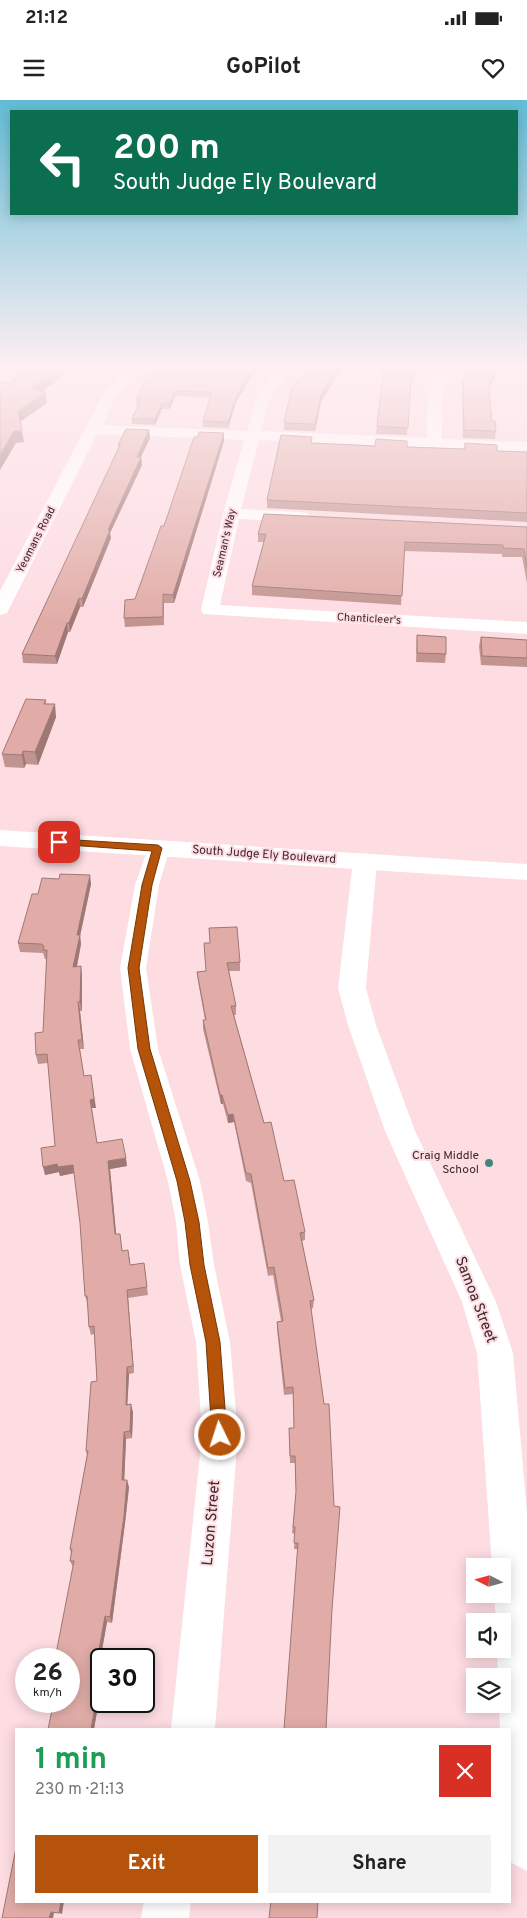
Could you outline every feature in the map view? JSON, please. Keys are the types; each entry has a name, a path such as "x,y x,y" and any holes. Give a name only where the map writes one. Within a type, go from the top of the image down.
{"street":[{"name":"Yeomans Road","path":"0,609 82,452"},
{"name":"Seaman's Way","path":"210,610 231,514 248,452"},
{"path":"231,514 320,518"},
{"name":"Chanticleer's","path":"210,610 527,628"},
{"name":"South Judge Ely Boulevard","path":"0,838 527,872"},
{"name":"Luzon Street","path":"158,848 147,885 133,968 144,1049 184,1181 192,1222 197,1265 213,1342 220,1435 193,1728"},
{"name":"Samoa Street","path":"365,861 352,988 362,1025 400,1131 479,1302 495,1353 517,1629 527,1848"},
{"path":"165,1918 168,1903"}],"building":[{"path":"117,452 139,452 137,457 141,457 108,530 110,530 82,599 79,598 69,623 67,623 55,656 22,654"},
{"path":"189,452 218,452 173,595 163,594 163,617 124,618 125,600 135,599 161,526 164,526"},
{"path":"277,452 527,452 527,513 267,500"},
{"path":"264,514 527,527 527,567 524,549 503,548 503,545 405,542 402,596 252,586 266,534 258,534"},
{"path":"417,635 446,637 446,654 417,653"},
{"path":"481,637 527,640 527,658 482,656"},
{"path":"26,699 46,700 44,704 55,704 35,752 23,751 22,755 2,754"},
{"path":"60,874 90,875 77,935 80,935 73,967 81,966 80,1002 78,1002 82,1040 78,1040 84,1076 91,1075 94,1099 90,1100 97,1143 122,1139 126,1158 108,1161 115,1234 120,1234 122,1251 128,1250 130,1265 144,1263 147,1287 127,1290 133,1366 127,1367 126,1405 131,1404 130,1431 124,1432 122,1480 127,1480 110,1617 105,1616 99,1648 90,1648 90,1713 94,1713 91,1728 48,1728 51,1713 80,1713 80,1648 57,1648 74,1561 70,1561 72,1549 70,1549 88,1451 86,1451 91,1382 97,1381 94,1326 89,1327 73,1165 58,1167 57,1164 43,1167 41,1148 55,1146 47,1054 36,1055 35,1033 43,1032 47,950 43,950 44,946 41,944 18,943 32,894 38,894 42,878 59,879"},
{"path":"237,927 240,962 227,963 236,1006 231,1006 264,1123 271,1122 284,1181 294,1180 305,1232 300,1233 314,1300 310,1301 324,1404 329,1404 334,1506 340,1507 332,1609 326,1728 284,1728 298,1543 294,1543 295,1456 290,1456 289,1428 294,1428 293,1387 285,1388 277,1322 283,1321 274,1267 268,1268 251,1174 246,1173 233,1114 228,1115 222,1095 220,1095 203,1020 206,1020 197,972 206,971 204,943 210,943 209,928"},
{"path":"15,1853 15,1903 61,1903 59,1913 51,1912 49,1918 2,1918"},
{"path":"271,1903 318,1903 317,1918 269,1918"}],"place":[{"name":"Craig Middle School","path":"489,1163"}],"route":[{"path":"59,842 158,848 147,885 133,968 144,1049 184,1181 192,1222 197,1265 213,1342 220,1435"}]}
